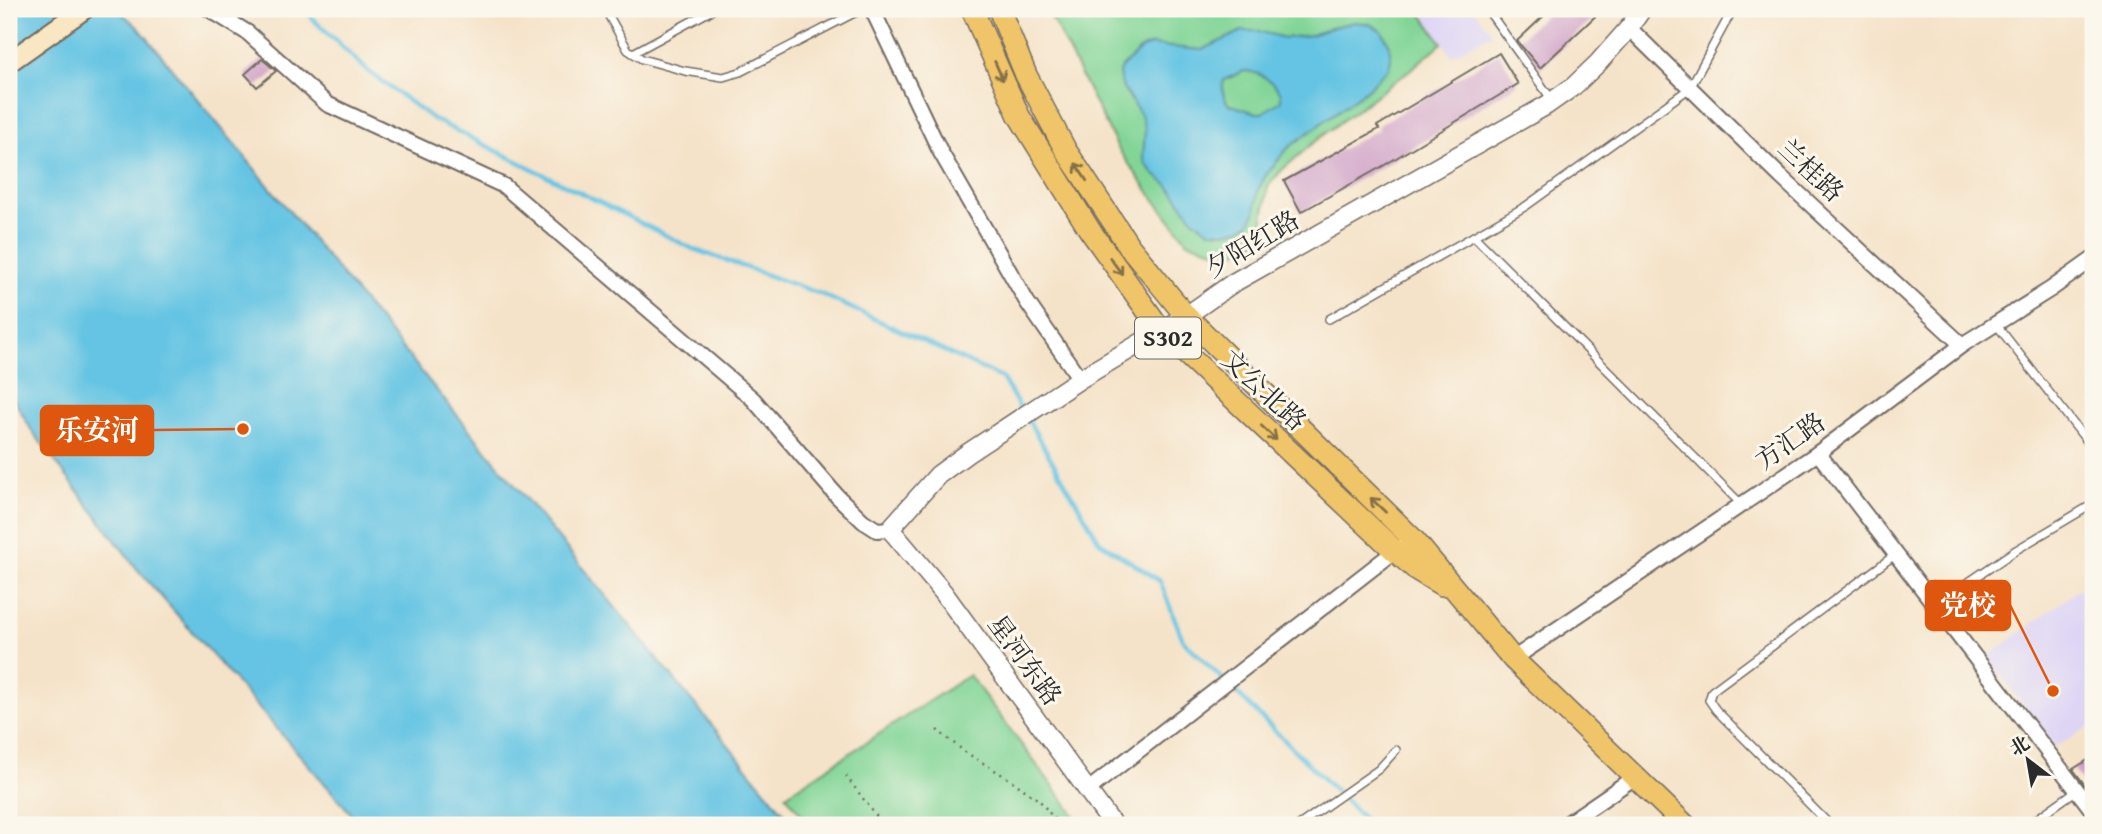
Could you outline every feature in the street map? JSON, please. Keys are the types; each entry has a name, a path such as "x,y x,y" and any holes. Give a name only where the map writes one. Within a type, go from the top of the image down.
{"main road":[{"path":"9,62 84,9"},
{"name":"文公北路","path":"972,9 1019,116 1089,229 1161,330 1404,545"},
{"name":"文公北路","path":"999,9 1026,75 1065,149 1129,246 1186,316 1404,545 1417,570 1455,593 1513,659 1685,825"}],"street":[{"path":"209,9 248,33 327,104 503,186 752,399 837,496 863,521 877,530 890,529"},
{"path":"872,9 940,151 1027,302 1080,379"},
{"name":"夕阳红路","path":"890,529 938,475 1080,379 1186,316 1233,283 1553,101 1574,86 1629,28 1642,9"},
{"name":"兰桂路","path":"1629,28 1781,177 1962,345"},
{"name":"方汇路","path":"1513,659 1818,453 1962,345 2093,259"},
{"path":"1818,453 2093,811"},
{"name":"星河东路","path":"890,529 943,592 1113,825"},
{"path":"1088,790 1404,545"},
{"path":"1565,825 1635,777"}],"lane":[{"path":"605,9 628,50 642,59 685,71 723,77 740,72 862,9"},
{"path":"633,53 714,9"},
{"path":"1488,9 1553,101"},
{"path":"1329,319 1526,206 1690,88 1733,9"},
{"path":"1475,236 1741,504"},
{"path":"1995,324 2093,449"},
{"path":"1935,605 2016,550 2093,504"},
{"path":"1830,825 1709,701 1712,691 1896,554"},
{"path":"1299,825 1378,769 1396,750"},
{"path":"2028,825 2077,790"}],"path":[{"path":"937,730 965,752 1040,801 1059,825"},
{"path":"846,776 883,825"}],"shaded area":[{"path":"1420,9 1473,9 1492,33 1452,56"},
{"path":"2093,579 2093,725 2055,747 1987,657"}],"green space":[{"path":"1047,9 1418,9 1442,43 1282,170 1268,186 1262,225 1268,236 1230,255 1188,242 1151,195 1119,150"},
{"path":"969,675 1082,825 810,825 786,795"}],"water":[{"path":"9,9 117,9 139,28 794,825 361,825 138,570 32,431 9,391"},
{"path":"1355,22 1370,24 1382,31 1389,44 1389,68 1365,91 1288,148 1266,175 1258,190 1255,213 1249,224 1225,232 1210,231 1194,220 1168,185 1145,163 1145,130 1141,115 1120,80 1119,72 1122,67 1142,48 1151,45 1202,50 1242,31 1258,31 1284,38 1311,35","holes":["1244,71 1256,73 1274,84 1281,93 1281,101 1262,113 1228,104 1224,95 1224,80"]}],"building":[{"path":"1551,9 1603,9 1540,68 1517,41"},
{"path":"1499,53 1518,84 1301,212 1284,181 1379,129 1377,126"},
{"path":"262,59 276,71 257,87 245,74"},
{"path":"2093,757 2093,796 2073,769"}],"waterway":[{"path":"306,9 313,19 369,72 433,119 693,249 821,294 1002,378 1023,413"},
{"path":"1028,420 1100,542 1160,581 1183,640 1370,825"}],"place":[{"name":"乐安河","path":"243,429"},
{"name":"党校","path":"2053,691"}]}
